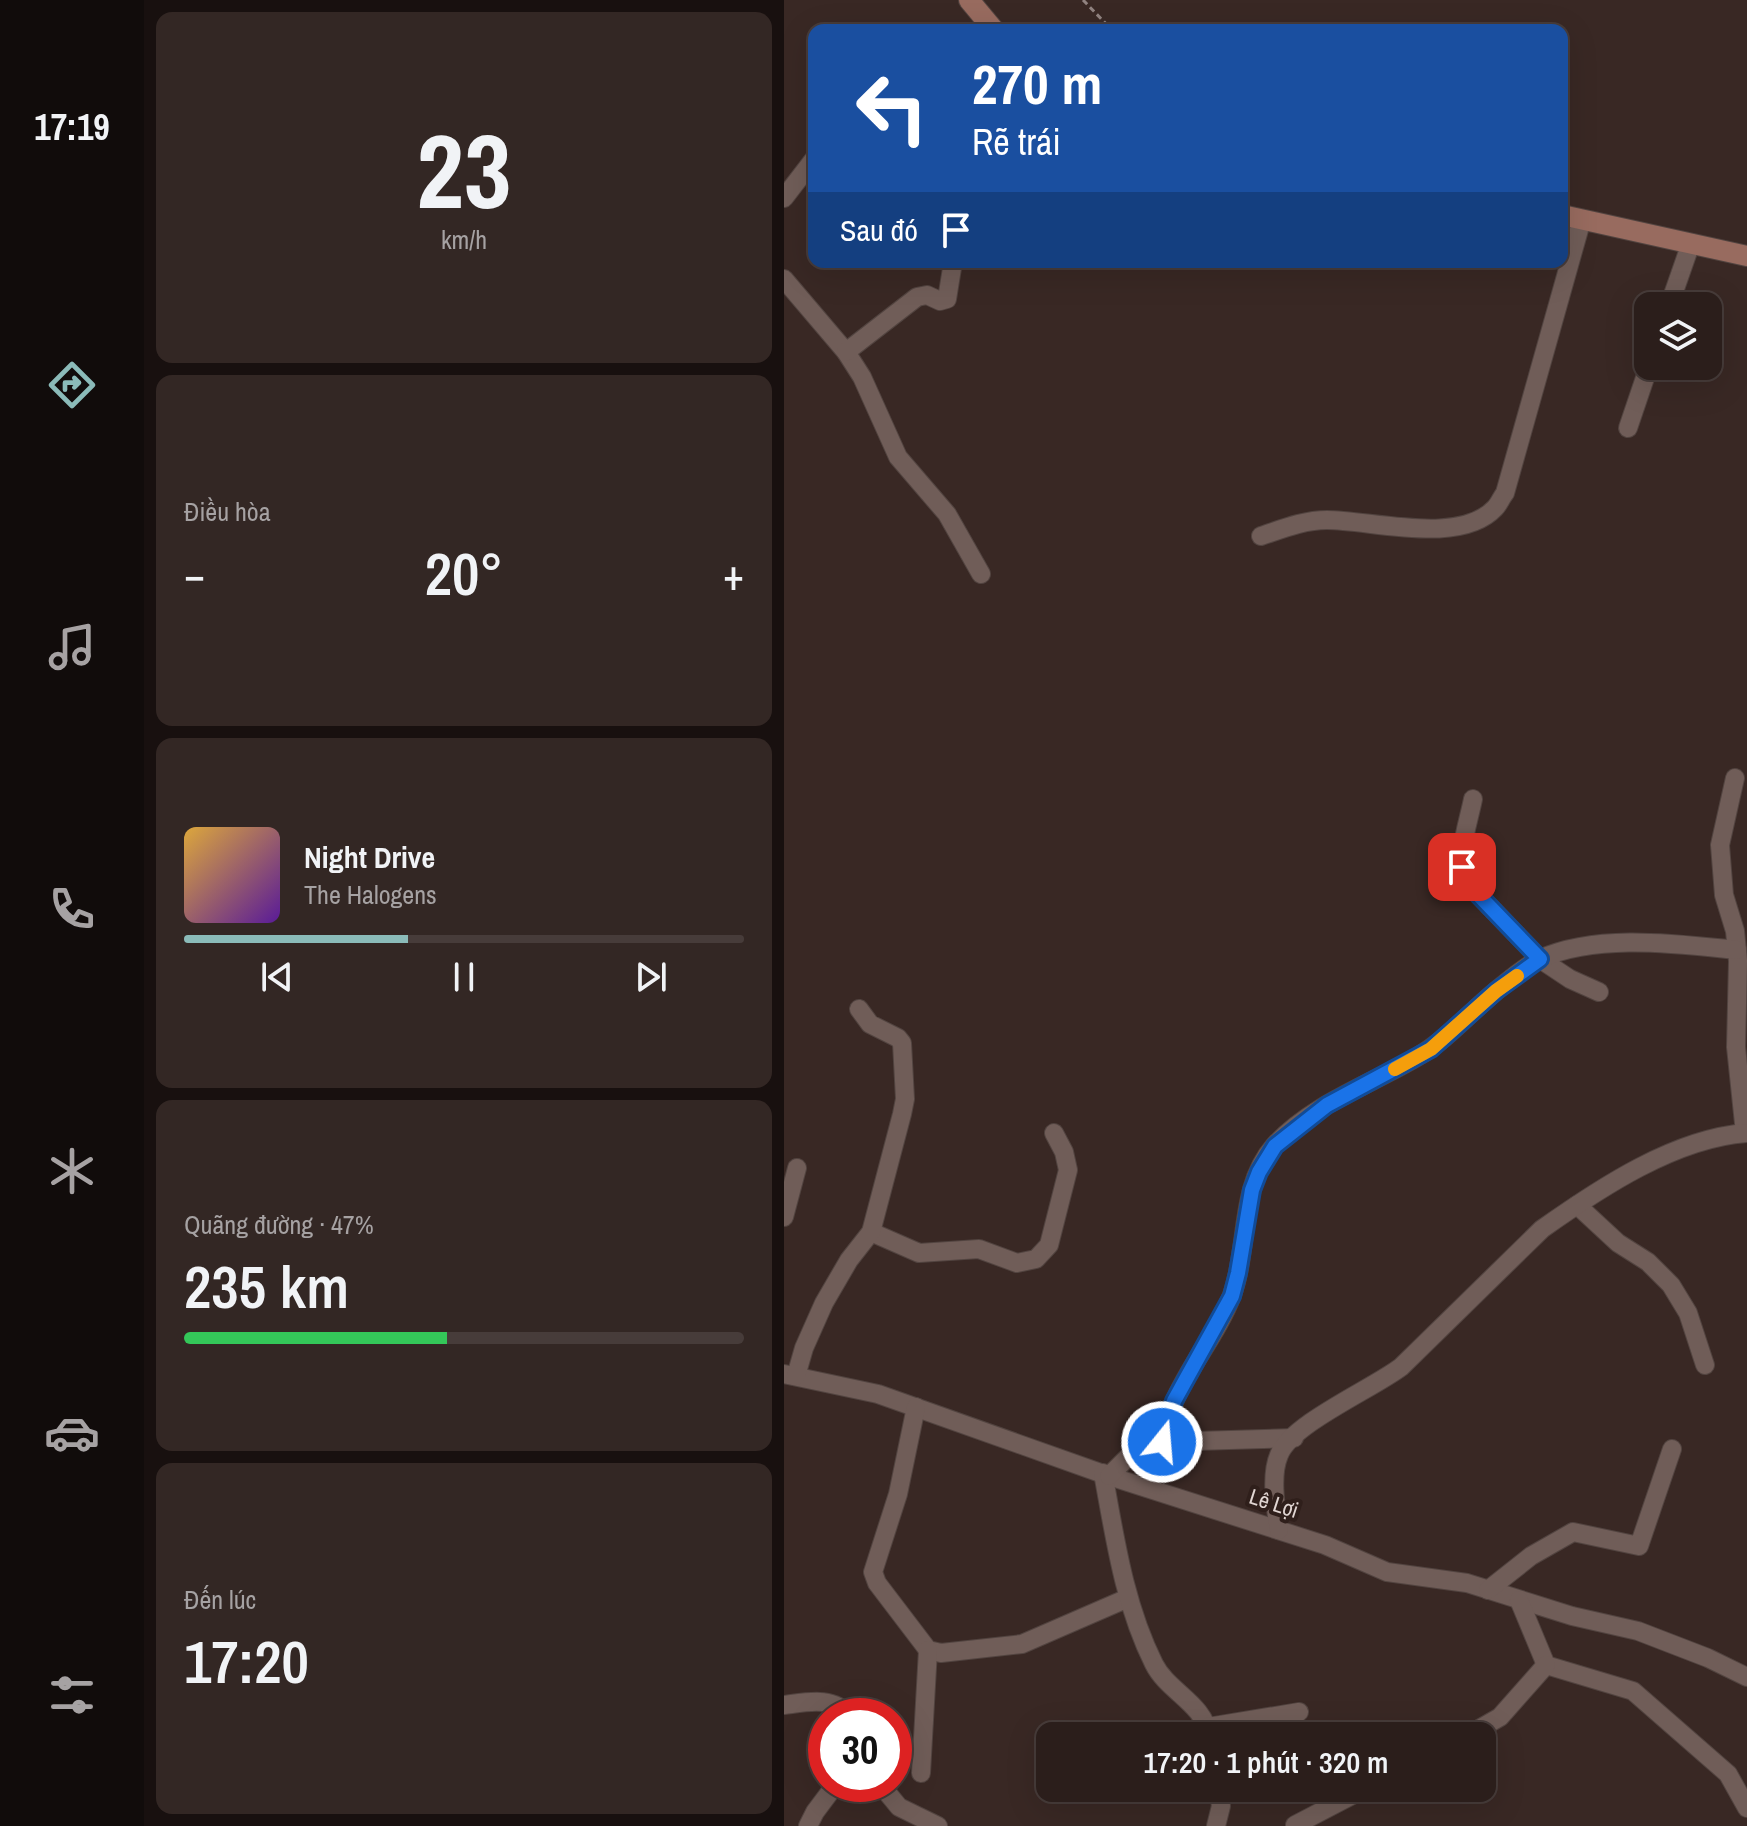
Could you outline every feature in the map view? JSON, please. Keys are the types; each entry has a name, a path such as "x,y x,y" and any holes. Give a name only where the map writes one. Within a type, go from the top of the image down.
{"main road":[{"path":"969,0 989,24"},
{"path":"1572,217 1747,256"}],"street":[{"path":"784,198 808,167"},
{"path":"1674,292 1691,243"},
{"path":"846,352 917,297 927,295 940,301 947,299 952,268"},
{"path":"1261,536 1299,524 1327,520 1430,530 1449,528 1482,518 1494,509 1505,493 1560,268"},
{"path":"784,279 846,352 862,377 890,445 908,471 947,514 981,574"},
{"path":"1628,428 1644,380"},
{"path":"1279,1530 1275,1477 1278,1457 1294,1438 1326,1413 1401,1367 1542,1229 1577,1205 1601,1189 1681,1149 1721,1136 1746,1133 1736,1047 1737,950 1731,914 1724,895 1720,845 1735,778"},
{"path":"1473,799 1462,859 1468,884 1540,959 1570,979 1599,992"},
{"path":"1162,1442 1174,1401 1232,1296 1252,1190 1275,1146 1327,1105 1431,1049 1496,991 1540,959 1584,946 1647,943 1737,950"},
{"path":"790,1375 824,1303 849,1260 871,1232 905,1099 903,1047 898,1038 870,1024 859,1009"},
{"path":"871,1232 919,1253 979,1249 1017,1263 1036,1259 1049,1245 1068,1170 1064,1152 1054,1133"},
{"path":"784,1217 797,1168"},
{"path":"1577,1205 1618,1243 1648,1262 1671,1285 1688,1313 1705,1365"},
{"name":"Lê Lợi","path":"790,1375 878,1394 1106,1474 1325,1545 1387,1572 1467,1583 1638,1631 1747,1677"},
{"path":"916,1407 898,1494 873,1572 877,1583 928,1650 941,1653 1022,1644 1128,1598"},
{"path":"1202,1722 1192,1704 1158,1672 1128,1598 1106,1474 1127,1458 1162,1442 1294,1438"},
{"path":"1488,1590 1531,1556 1573,1532 1639,1546 1672,1449"},
{"path":"1519,1600 1546,1665"},
{"path":"921,1773 928,1650"},
{"path":"1491,1722 1500,1717 1546,1665"},
{"path":"1546,1665 1633,1691 1728,1774 1747,1808"},
{"path":"784,1705 808,1704"},
{"path":"1254,1722 1299,1712"},
{"path":"808,1826 822,1802"},
{"path":"895,1802 938,1826"},
{"path":"1216,1826 1220,1802"},
{"path":"1295,1825 1339,1802"}],"path":[{"path":"1083,0 1106,24"}],"slow traffic":[{"path":"1395,1069 1431,1049 1517,976"}],"route":[{"path":"1162,1442 1174,1401 1232,1296 1252,1190 1266,1158 1275,1146 1327,1105 1431,1049 1496,991 1540,959 1468,884 1462,867"}]}
